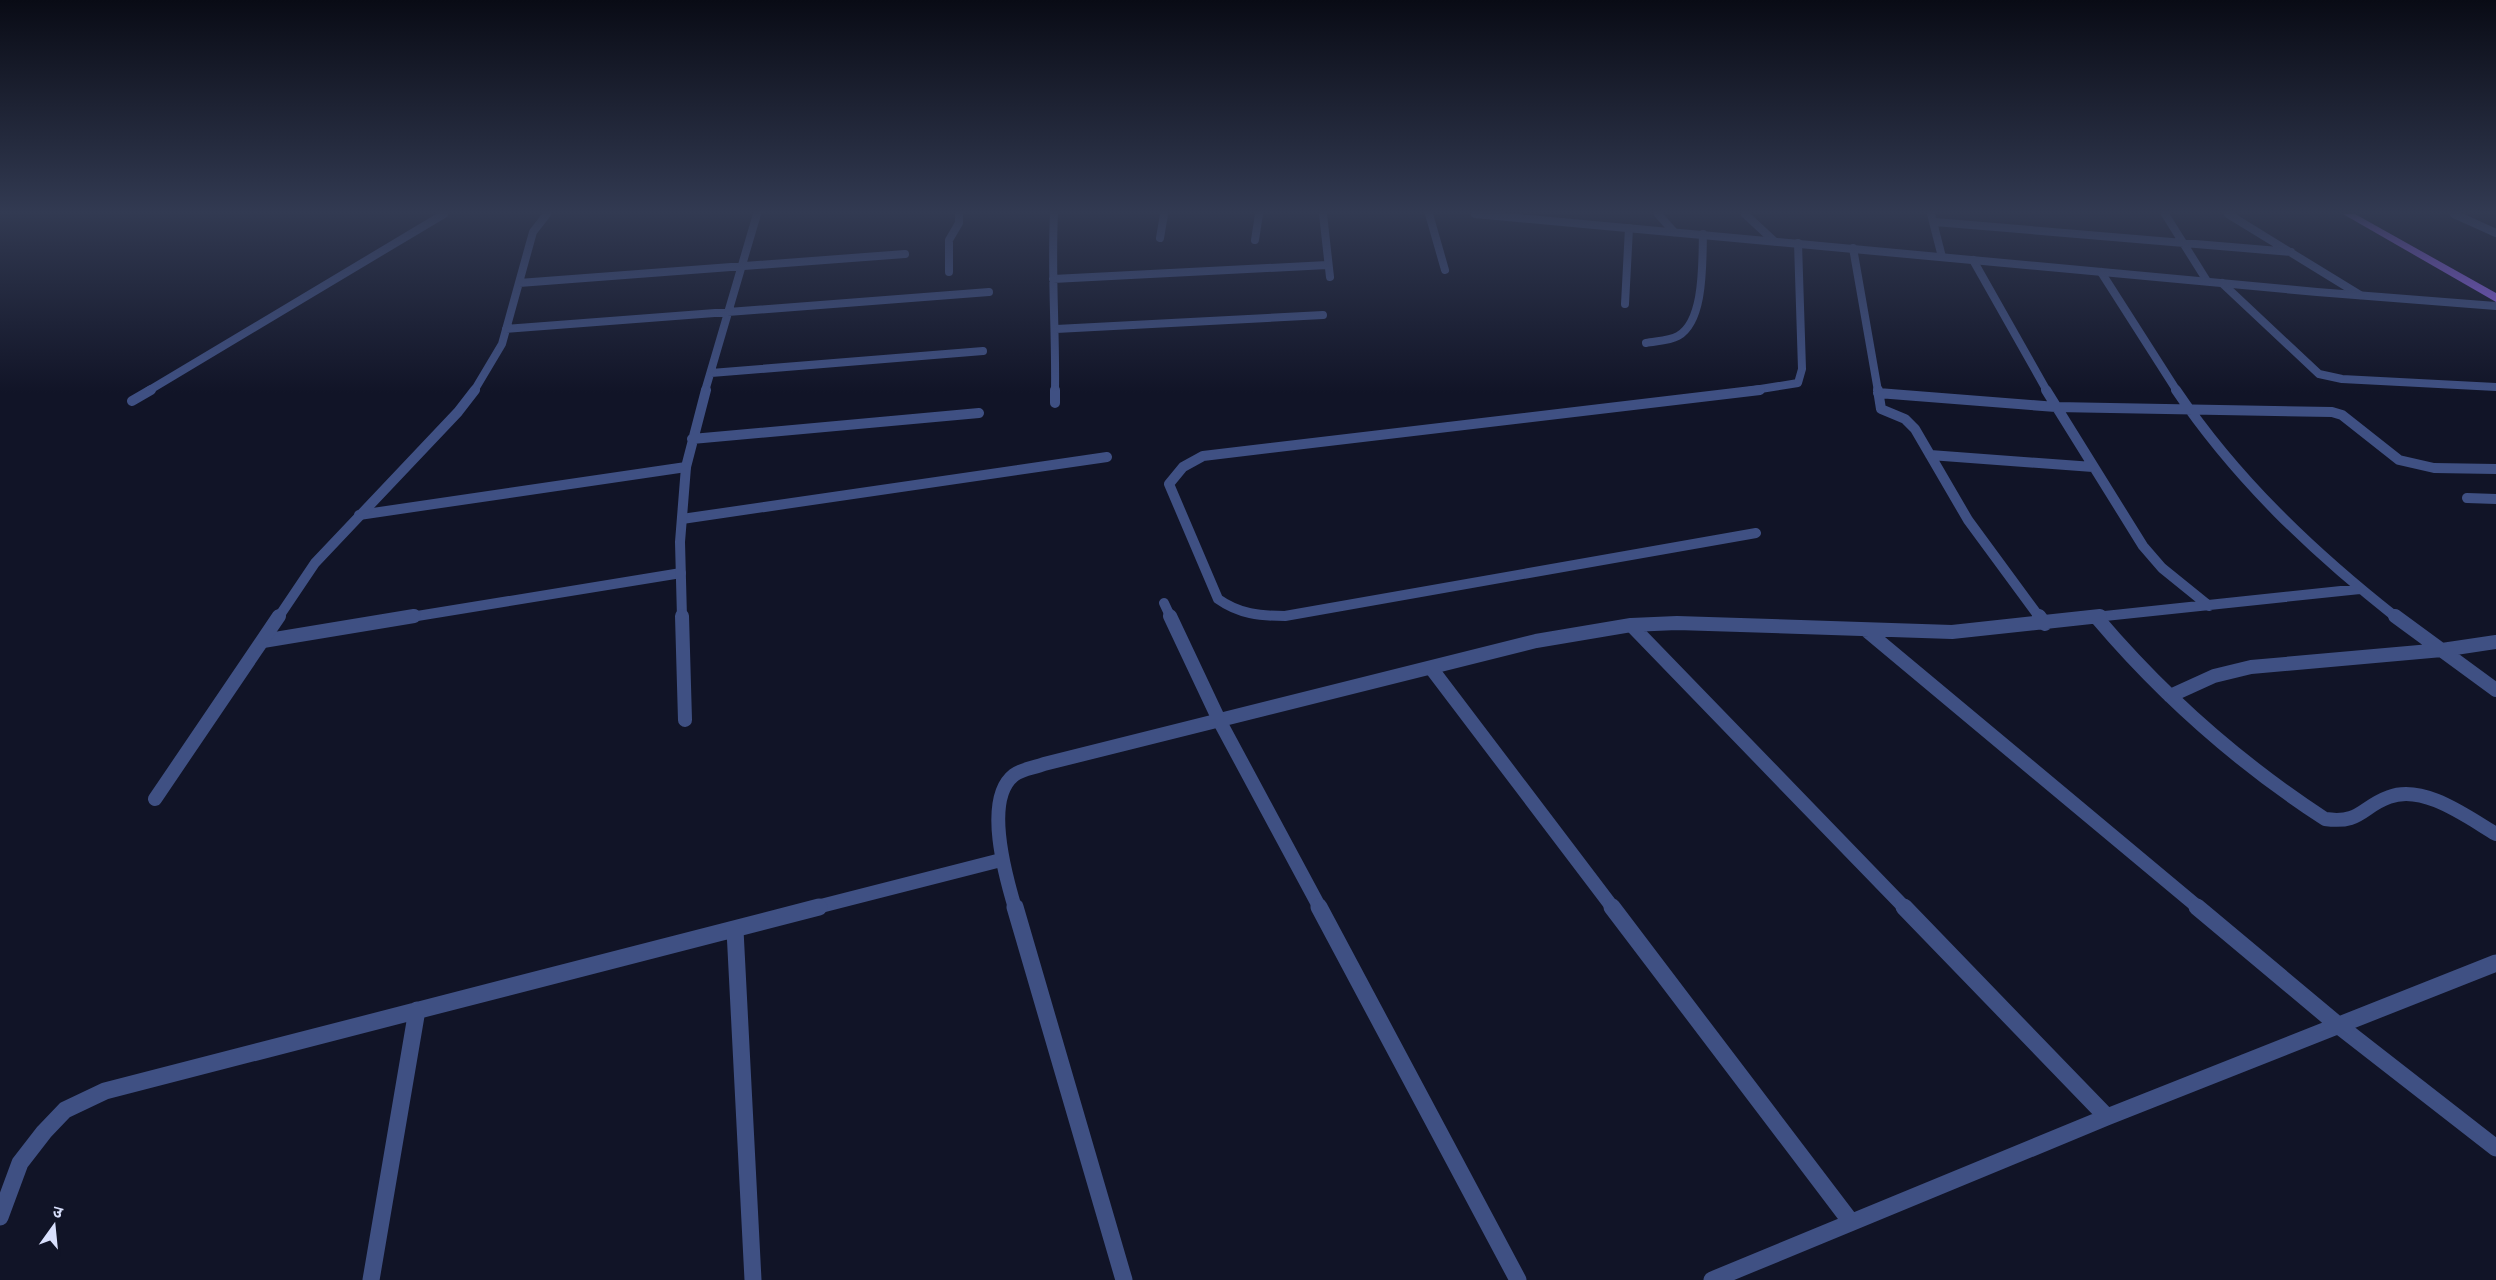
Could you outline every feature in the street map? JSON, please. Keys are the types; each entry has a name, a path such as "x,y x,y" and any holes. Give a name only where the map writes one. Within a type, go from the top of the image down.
{"main road":[{"path":"2453,274 2496,298"}],"street":[{"path":"132,401 344,274"},
{"path":"155,799 315,563 458,412 495,359 502,344 522,274"},
{"path":"519,283 634,274"},
{"path":"685,720 681,573 686,467 740,274"},
{"path":"1053,274 1056,329 1055,403"},
{"path":"1053,279 1156,274"},
{"path":"1625,304 1627,274"},
{"path":"1646,343 1678,336 1689,328 1696,313 1699,274"},
{"path":"1756,533 1285,616 1253,616 1229,608 1218,599 1169,484 1175,472 1185,464 1203,456 1784,387 1798,383 1802,369 1798,274"},
{"path":"1857,274 1881,409 1905,419 1915,429 1968,520 2045,624"},
{"path":"1981,274 2056,407 2143,546 2162,568 2209,606"},
{"path":"2102,274 2191,411 2242,476 2288,525 2360,589 2496,690"},
{"path":"2121,274 2496,306"},
{"path":"2202,274 2207,281"},
{"path":"2326,274 2360,295"},
{"path":"2222,283 2319,374 2342,379 2496,387"},
{"path":"506,329 989,292"},
{"path":"1056,329 1323,315"},
{"path":"711,373 982,351"},
{"path":"1878,393 2056,407 2332,412 2342,416 2390,453 2410,464 2425,467 2496,469"},
{"path":"692,439 979,413"},
{"path":"1930,455 2093,467"},
{"path":"682,519 1107,457"},
{"path":"359,515 686,467"},
{"path":"2467,498 2496,499"},
{"path":"263,641 681,573"},
{"path":"1124,1280 1001,860 1000,797 1004,784 1014,775 1044,764 1220,722 1536,641 1631,625 1689,624 1952,632 2360,589"},
{"path":"1164,603 1220,722 1518,1280"},
{"path":"2097,618 2144,672 2221,743 2325,819 2341,822 2356,819 2390,795 2407,795 2429,799 2451,808 2496,834"},
{"path":"1631,625 2107,1117"},
{"path":"1867,631 2338,1025 2496,1148"},
{"path":"2169,696 2214,676 2250,667 2442,650 2496,642"},
{"path":"1431,668 1851,1222"},
{"path":"0,1217 7,1180 44,1132 65,1110 105,1091 1001,860"},
{"path":"735,930 753,1280"},
{"path":"1712,1280 2107,1117 2496,963"},
{"path":"371,1280 417,1010"}]}
